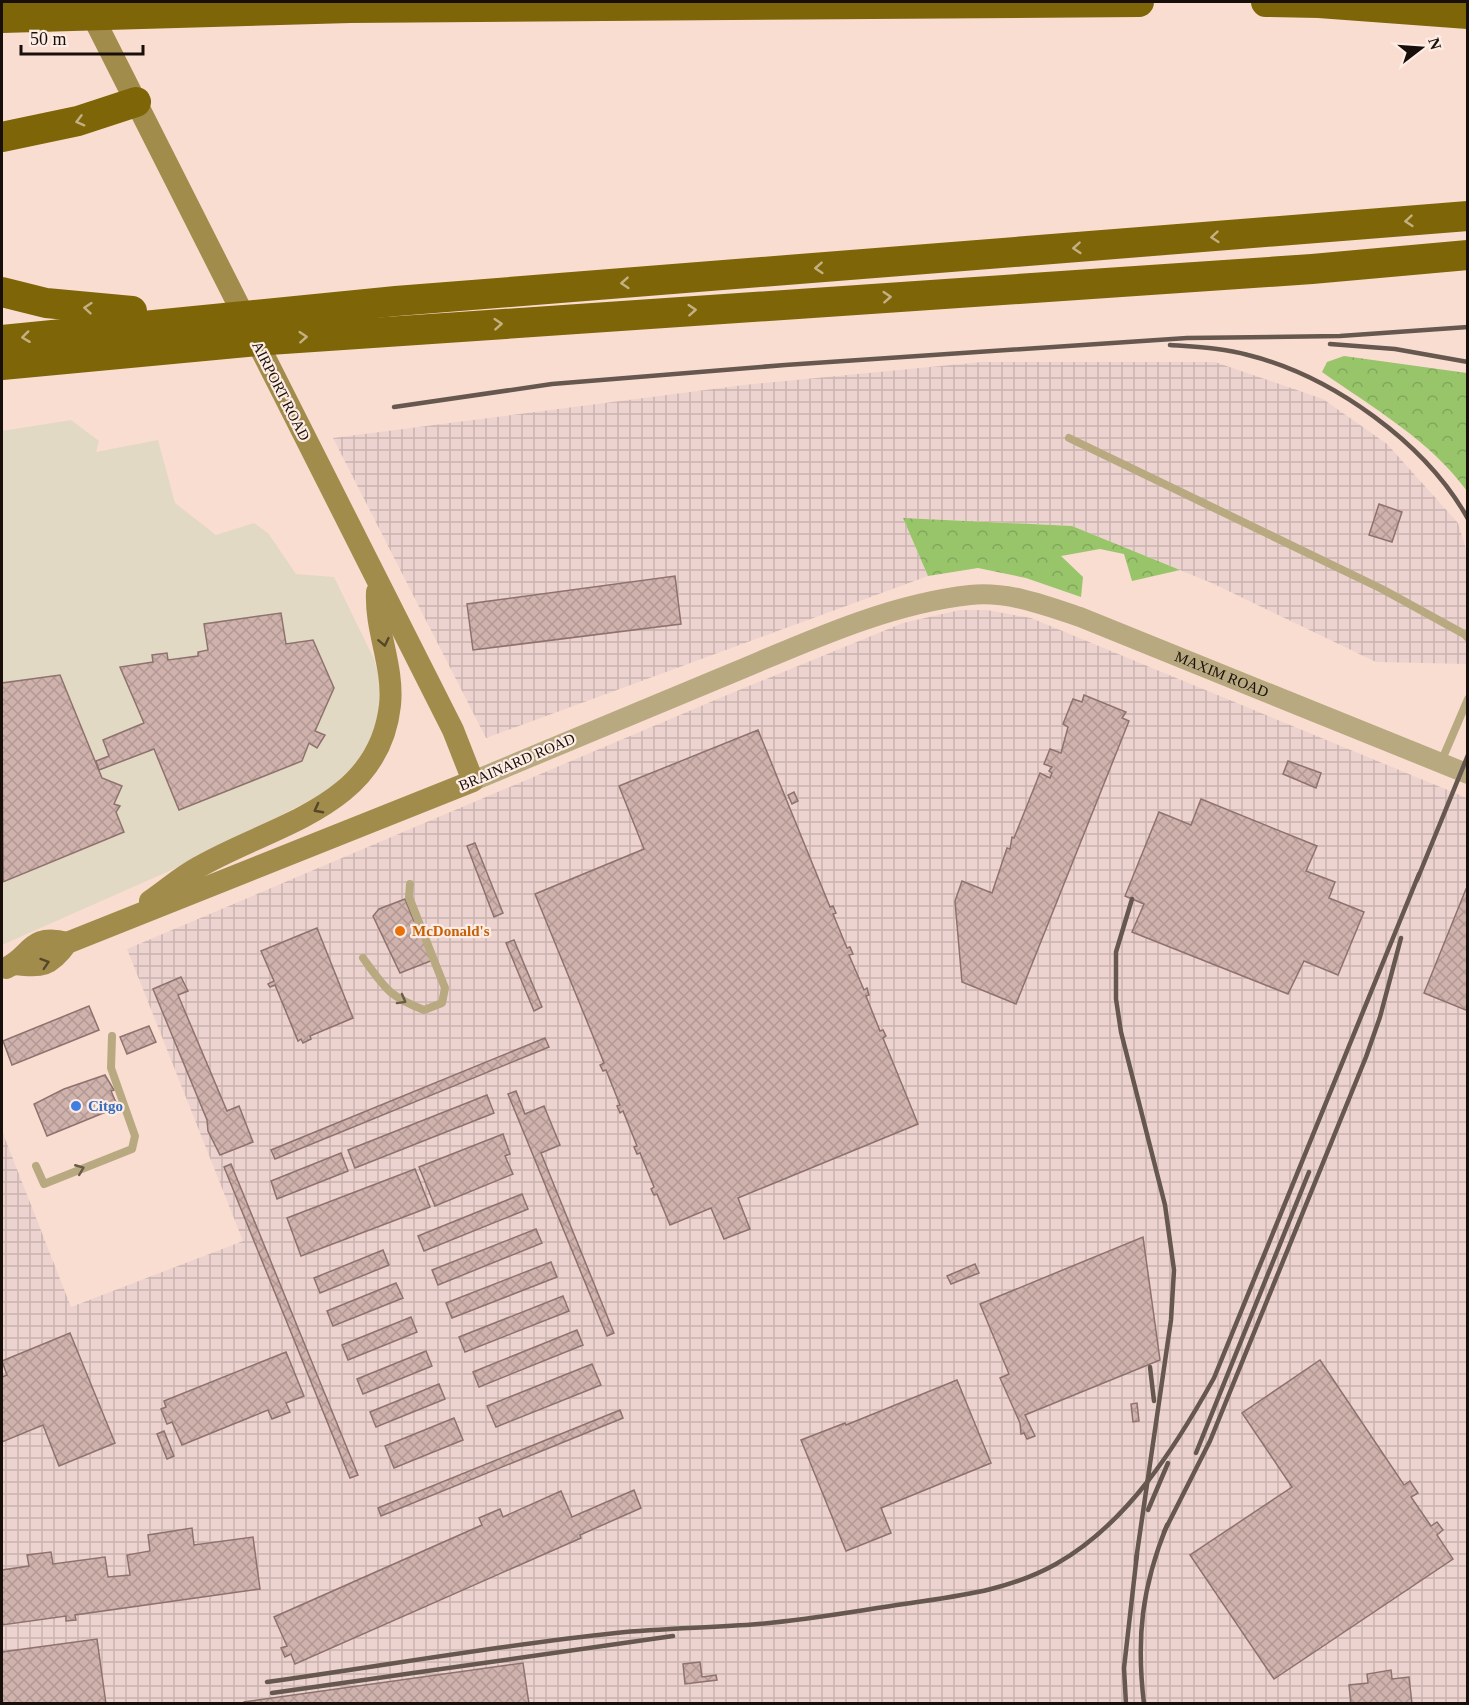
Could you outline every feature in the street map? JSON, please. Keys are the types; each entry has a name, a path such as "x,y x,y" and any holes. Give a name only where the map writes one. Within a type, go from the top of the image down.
{"highway":[{"path":"2,18 72,8 141,13 455,7 1139,2"},
{"path":"1266,2 1330,3 1467,14"},
{"path":"2,137 78,122 136,102"},
{"path":"2,340 195,319 440,297 1467,216"},
{"path":"2,365 203,345 1312,269 1467,255"},
{"path":"2,292 46,303 153,311 374,293 440,297"},
{"path":"2,384 105,370 203,345"}],"main road":[{"name":"AIRPORT ROAD","path":"72,8 136,102 453,730 473,781"},
{"path":"122,921 198,867 327,804 349,787 366,769 384,734 391,699 390,671 378,609 378,585"},
{"name":"BRAINARD ROAD","path":"8,967 29,948 50,939 67,943 473,781"}],"street":[{"name":"BRAINARD ROAD","path":"473,781 872,618 925,603 972,595"},
{"name":"MAXIM ROAD","path":"972,595 1021,598 1080,617 1467,774"}],"lane":[{"path":"1069,438 1382,589 1464,634 1467,638"},
{"path":"1441,763 1467,699"},
{"path":"363,958 380,982 397,999 424,1010 442,1003 445,988 409,897 410,884"},
{"path":"36,1166 44,1184 132,1149 135,1136 111,1068 112,1036"}],"shaded area":[{"path":"982,362 1215,362 1323,399 1387,444 1458,523 1467,552 1467,664 1376,662 1214,584 1072,526 903,518 928,576 486,738 333,438 744,385"},
{"path":"71,420 99,441 96,452 158,440 175,503 216,535 254,523 268,533 296,574 334,577 374,659 380,682 378,718 365,756 340,784 212,852 2,945 2,431"},
{"path":"960,610 987,610 1031,618 1467,798 1467,1703 2,1703 2,1131 71,1307 243,1241 127,949 903,623"}],"green space":[{"path":"1344,356 1467,373 1467,491 1436,456 1418,440 1322,372 1327,362"},
{"path":"903,518 1072,526 1180,570 1132,581 1124,554 1100,549 1061,556 1083,577 1081,597 1026,578 978,568 928,576"}],"building":[{"path":"1379,504 1402,512 1392,542 1369,535"},
{"path":"675,576 681,624 473,650 467,604"},
{"path":"281,613 286,644 313,640 334,688 315,731 325,735 317,748 309,743 302,761 179,810 154,749 99,770 96,761 109,756 103,740 144,723 120,667 153,662 152,655 167,653 168,660 198,656 198,652 208,650 204,624"},
{"path":"60,675 102,778 122,786 114,804 120,806 116,812 124,832 3,882 2,683"},
{"path":"1084,695 1126,712 1122,718 1129,721 1016,1004 962,982 955,901 962,881 992,893 1007,848 1010,849 1012,837 1014,838 1040,773 1050,778 1052,773 1049,771 1052,767 1044,764 1050,749 1061,753 1068,727 1063,724 1073,699 1082,702"},
{"path":"758,730 830,907 833,906 836,913 833,914 847,948 850,947 853,954 849,955 864,990 867,988 869,995 866,996 880,1031 883,1030 886,1036 883,1038 918,1124 738,1198 750,1229 724,1239 711,1208 670,1225 657,1194 654,1195 651,1189 654,1187 640,1153 637,1154 634,1147 637,1146 623,1111 620,1113 617,1106 620,1105 606,1070 603,1071 600,1065 604,1063 535,894 644,849 619,786"},
{"path":"1288,761 1321,773 1316,788 1283,774"},
{"path":"794,792 798,801 792,804 788,795"},
{"path":"1201,799 1317,846 1306,871 1335,882 1329,898 1364,912 1338,975 1304,961 1288,994 1132,932 1144,904 1125,896 1159,812 1191,825"},
{"path":"475,843 503,913 494,917 467,846"},
{"path":"1466,889 1468,890 1468,1011 1424,993"},
{"name":"McDonald's","path":"405,899 414,921 417,920 433,960 400,973 373,916 379,909"},
{"path":"317,928 353,1018 310,1036 311,1039 303,1043 301,1039 298,1041 275,985 270,987 268,984 274,981 261,951"},
{"path":"514,940 542,1007 534,1011 506,943"},
{"path":"181,977 188,991 178,995 227,1111 239,1106 253,1142 220,1155 208,1131 207,1120 153,989"},
{"path":"89,1006 99,1030 12,1065 3,1041"},
{"path":"149,1026 156,1042 127,1054 120,1037"},
{"path":"545,1038 549,1047 275,1159 271,1150"},
{"name":"Citgo","path":"105,1075 114,1090 111,1091 118,1107 47,1136 34,1104 64,1089"},
{"path":"516,1091 525,1114 544,1106 560,1145 541,1153 614,1333 607,1336 508,1094"},
{"path":"487,1095 494,1113 355,1168 348,1150"},
{"path":"503,1134 510,1154 505,1156 513,1174 435,1206 419,1167"},
{"path":"341,1153 348,1171 277,1199 271,1181"},
{"path":"231,1164 358,1475 350,1478 224,1167"},
{"path":"415,1169 430,1207 301,1256 287,1218"},
{"path":"522,1194 528,1209 424,1251 418,1236"},
{"path":"536,1229 542,1243 438,1285 432,1270"},
{"path":"1143,1237 1160,1360 1025,1415 1035,1436 1027,1439 1024,1433 1021,1434 1020,1423 1000,1378 1009,1374 980,1304"},
{"path":"383,1250 389,1265 320,1293 314,1278"},
{"path":"551,1262 557,1277 452,1318 446,1303"},
{"path":"975,1264 979,1273 951,1284 947,1276"},
{"path":"396,1283 403,1298 333,1326 327,1311"},
{"path":"563,1296 569,1311 465,1352 459,1337"},
{"path":"411,1317 417,1332 348,1360 342,1345"},
{"path":"577,1330 583,1345 479,1387 473,1372"},
{"path":"70,1333 115,1443 59,1466 43,1425 2,1442 2,1377 7,1375 2,1361"},
{"path":"426,1351 432,1366 363,1394 357,1379"},
{"path":"286,1352 304,1396 286,1403 290,1412 272,1419 268,1410 182,1445 172,1422 167,1424 161,1409 166,1407 164,1401"},
{"path":"1320,1360 1404,1485 1410,1481 1418,1493 1411,1497 1431,1526 1437,1522 1443,1530 1437,1535 1453,1559 1274,1679 1190,1555 1292,1487 1242,1413"},
{"path":"592,1364 601,1385 496,1427 487,1406"},
{"path":"957,1380 991,1463 881,1508 891,1533 846,1551 801,1440 845,1423 846,1425"},
{"path":"439,1384 445,1399 376,1427 370,1412"},
{"path":"1137,1403 1139,1421 1133,1422 1131,1404"},
{"path":"620,1410 623,1418 381,1516 378,1508"},
{"path":"454,1418 463,1440 394,1468 385,1446"},
{"path":"164,1431 174,1456 167,1459 157,1434"},
{"path":"634,1490 641,1508 580,1535 581,1538 295,1664 291,1654 285,1657 281,1648 287,1646 274,1617 482,1525 479,1518 500,1509 503,1517 561,1491 572,1517"},
{"path":"192,1528 194,1545 253,1537 260,1589 75,1615 76,1620 66,1621 66,1616 2,1625 2,1570 29,1566 27,1555 51,1552 53,1564 105,1557 108,1577 130,1575 127,1555 150,1551 148,1535"},
{"path":"97,1639 106,1704 2,1704 2,1652"},
{"path":"700,1662 702,1677 716,1675 717,1680 685,1684 683,1664"},
{"path":"523,1663 529,1704 244,1704 244,1702"},
{"path":"1391,1670 1392,1679 1409,1677 1412,1704 1351,1704 1349,1685 1368,1683 1367,1674"}],"railway":[{"path":"394,407 552,384 785,365 1187,338 1340,336 1468,327"},
{"path":"1330,344 1395,349 1468,362"},
{"path":"1170,345 1219,349 1248,355 1280,365 1343,396 1374,416 1428,464 1450,491 1468,519"},
{"path":"1417,880 1468,755"},
{"path":"267,1682 572,1638 634,1631 776,1622 943,1598 1019,1581 1056,1564 1082,1547 1105,1528 1147,1482 1183,1431 1214,1378 1419,874"},
{"path":"1132,899 1116,952 1116,999 1121,1032 1165,1205 1174,1270 1171,1320 1136,1560"},
{"path":"1164,1532 1210,1441 1366,1057 1380,1017 1401,938"},
{"path":"1196,1453 1309,1172"},
{"path":"1150,1367 1154,1401"},
{"path":"1148,1510 1168,1463"},
{"path":"1144,1704 1141,1656 1143,1613 1152,1570 1167,1525"},
{"path":"1126,1704 1124,1668 1137,1554"},
{"path":"272,1693 673,1636"}],"place":[{"name":"McDonald's","path":"400,931"},
{"name":"Citgo","path":"76,1106"}]}
